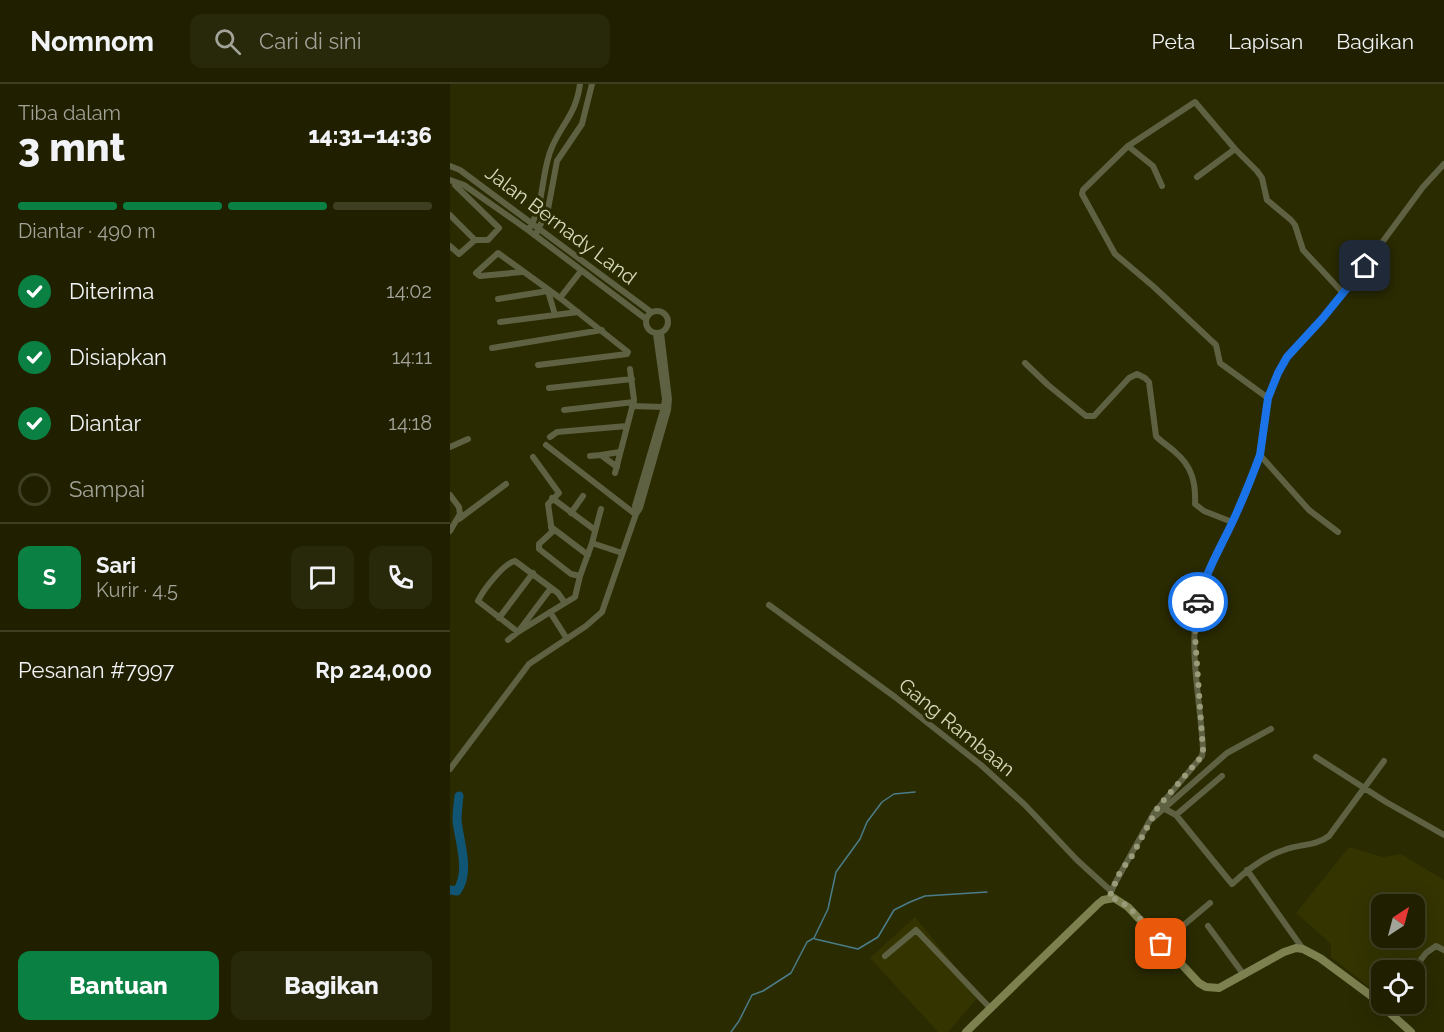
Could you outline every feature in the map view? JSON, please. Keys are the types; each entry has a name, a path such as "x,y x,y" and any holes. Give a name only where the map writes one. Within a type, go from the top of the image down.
{"main road":[{"path":"966,1032 1110,895 1128,907 1199,983 1206,987 1220,988 1284,952 1296,948 1320,958 1371,996"},
{"path":"1394,1014 1411,1032"}],"street":[{"path":"530,227 542,193 552,146 579,97 580,84"},
{"path":"537,232 548,208 557,161 582,124 592,84"},
{"path":"1268,398 1220,363 1216,345 1118,257 1111,249 1083,192 1128,146 1195,102 1257,171 1262,178 1265,195 1270,203 1295,225 1303,250 1343,293"},
{"path":"565,126 576,133"},
{"path":"1128,146 1153,166 1162,186"},
{"path":"1197,177 1235,149"},
{"path":"1110,895 1162,801 1202,756 1203,741 1196,672 1196,612 1204,582 1260,455 1268,398 1278,373 1287,357 1322,319 1423,186 1444,164"},
{"name":"Jalan Bernady Land","path":"450,166 460,170 530,227"},
{"path":"450,246 459,254 475,240 488,240 500,228 453,185"},
{"name":"Jalan Bernady Land","path":"453,185 473,191 530,227 651,312 660,311 667,316 668,325 658,333"},
{"path":"450,215 475,240"},
{"name":"Jalan Bernady Land","path":"537,232 581,271 646,319 647,328 658,333"},
{"path":"522,272 480,276 476,273 498,254 602,330 626,349 627,354 538,365"},
{"path":"560,298 581,271"},
{"path":"498,299 548,291"},
{"path":"548,291 555,315"},
{"path":"500,322 578,312"},
{"path":"646,319 651,312"},
{"path":"492,348 602,330"},
{"name":"Jalan Bernady Land","path":"636,514 634,506 665,399 658,333"},
{"name":"Jalan Bernady Land","path":"450,769 525,668 602,612 640,508 669,406 658,333"},
{"path":"1025,363 1086,416 1094,416 1129,378 1137,374 1145,378 1149,382 1156,436 1186,463 1196,485 1195,504 1204,511 1232,522"},
{"path":"601,455 616,470 633,404 630,369"},
{"path":"549,388 632,379"},
{"path":"564,410 633,404 664,407"},
{"path":"550,437 557,432 627,426"},
{"path":"450,447 468,439"},
{"path":"546,445 636,514"},
{"path":"590,456 620,452"},
{"path":"1260,455 1309,510 1338,532"},
{"path":"533,457 559,493 548,504 552,532 539,544 538,549 571,574 580,576"},
{"path":"450,531 459,519 506,484"},
{"path":"450,495 459,507 459,519"},
{"path":"571,513 583,496"},
{"path":"552,498 595,530"},
{"path":"508,640 575,597 601,509"},
{"path":"551,527 588,555"},
{"path":"592,543 622,553"},
{"path":"518,632 478,601 510,562 519,563 533,573 565,603"},
{"path":"499,618 533,573"},
{"path":"518,632 551,588"},
{"name":"Gang Rambaan","path":"769,604 895,697 981,765 1025,805 1110,895"},
{"path":"550,612 567,639"},
{"path":"1150,820 1227,753 1270,729"},
{"path":"1316,757 1363,788 1444,834"},
{"path":"1165,809 1176,816 1232,884 1247,870 1283,850 1325,839 1384,761"},
{"path":"1176,816 1222,776"},
{"path":"1247,870 1303,949"},
{"path":"1161,944 1210,903"},
{"path":"1208,926 1244,975"},
{"path":"885,956 916,930 991,1009"},
{"path":"1421,960 1436,946 1444,950"}],"shaded area":[{"path":"1349,847 1383,857 1401,854 1444,880 1444,955 1436,946 1423,960 1371,960 1371,989 1331,957 1331,944 1296,913"},
{"path":"915,917 979,996 948,1032 938,1032 870,958"}],"waterway":[{"path":"731,1032 752,995 763,991 791,973 807,942 814,938 828,909 836,872 860,839 867,822 882,802 894,794 915,792"},
{"path":"450,890 457,891 464,866 457,820 459,796"},
{"path":"815,939 858,949 878,937 894,910 910,902 925,896 987,892"}],"way so far":[{"path":"1161,944 1128,907 1114,898 1109,898 1120,872 1132,856 1154,813 1202,756 1195,636 1198,602"}],"route":[{"path":"1198,602 1204,582 1238,512 1257,464 1268,398 1278,373 1287,357 1322,319 1365,266"}]}
